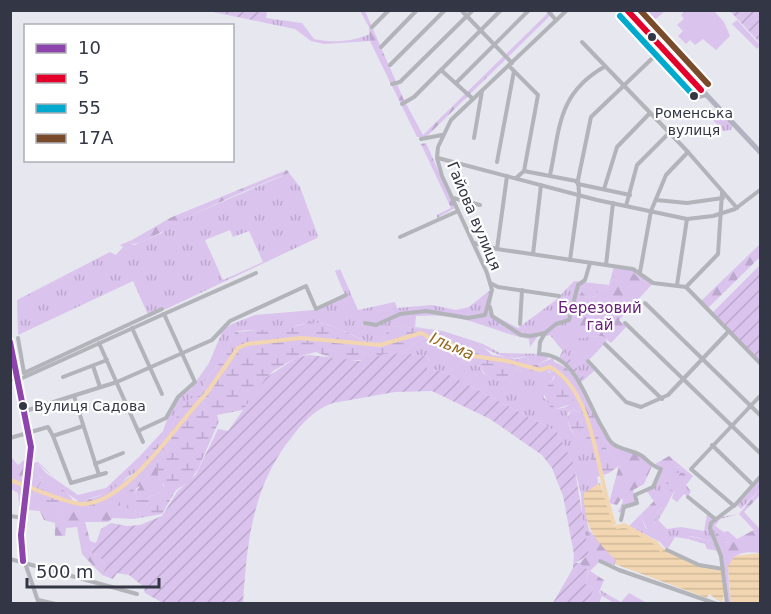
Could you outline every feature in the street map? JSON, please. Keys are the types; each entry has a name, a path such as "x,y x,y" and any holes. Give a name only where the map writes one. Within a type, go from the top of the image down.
{"main road":[{"path":"627,10 760,152"}],"street":[{"path":"372,27 389,10"},
{"path":"381,47 417,10"},
{"path":"390,65 445,10"},
{"path":"461,10 538,94 524,171 516,178"},
{"path":"392,84 400,82 473,10"},
{"path":"402,104 414,97 501,10"},
{"path":"456,83 529,10"},
{"path":"546,10 556,20"},
{"path":"421,139 442,135 451,120 472,99 567,10"},
{"path":"582,42 688,152 722,195 737,208"},
{"path":"570,260 579,194 578,184 590,120 663,48"},
{"path":"550,175 564,107 585,83 604,67"},
{"path":"441,70 472,99"},
{"path":"497,162 514,70"},
{"path":"474,138 482,90"},
{"path":"604,189 617,147 651,113"},
{"path":"626,206 637,165 669,133"},
{"name":"Гайова вулиця","path":"442,135 437,158 492,290 490,307"},
{"path":"640,272 651,211 666,175 688,152"},
{"path":"437,158 626,206 687,219 737,208 760,190"},
{"path":"524,171 550,175 576,181 578,184 630,195"},
{"path":"497,249 507,176"},
{"path":"533,254 541,185"},
{"path":"656,200 687,203 722,195"},
{"path":"686,287 716,255 722,195"},
{"path":"453,198 480,205"},
{"path":"606,265 614,203"},
{"path":"400,237 458,211"},
{"path":"676,285 687,219"},
{"path":"473,243 497,249 640,272 653,283 686,287 760,363"},
{"path":"590,263 585,280 578,285 569,320 556,324 545,333 540,342 539,354 559,358 565,363 586,393 592,412 612,443 641,455 652,466 660,469 653,487 635,495 637,503 624,507 621,520"},
{"path":"22,377 163,312 256,273"},
{"path":"489,282 498,287 559,296"},
{"path":"25,411 117,382 212,340 225,326 239,316 306,286 316,309 346,295"},
{"path":"520,324 522,290"},
{"path":"645,303 760,415"},
{"path":"490,307 492,316 521,335 531,336 545,333"},
{"path":"364,323 376,325 400,314 426,311 468,318 483,316 490,307"},
{"path":"10,379 22,377 163,312"},
{"path":"138,431 166,418 178,397 195,382 163,312"},
{"path":"626,323 760,453"},
{"path":"132,328 162,394"},
{"path":"588,361 626,402 641,407 662,399 684,380 729,331"},
{"path":"18,338 32,454 21,544 23,561 38,602 56,603"},
{"path":"10,339 22,377"},
{"path":"99,343 143,442"},
{"path":"605,344 662,399"},
{"path":"63,377 107,360"},
{"path":"93,366 100,387"},
{"path":"74,396 99,475"},
{"path":"734,506 692,469 760,396"},
{"path":"53,436 83,426"},
{"path":"10,438 48,427 71,483 106,473"},
{"path":"712,445 753,486"},
{"path":"96,464 123,453"},
{"path":"727,603 723,568 710,528 714,518 734,506 760,477"},
{"path":"688,496 714,518"},
{"path":"10,516 24,518"},
{"path":"667,550 699,565 723,568"},
{"path":"10,559 137,594"},
{"path":"600,561 619,570 717,603"}],"green space":[{"path":"213,11 267,11 266,18 256,21"},
{"path":"360,11 365,11 404,100 423,135 550,11 555,11 426,137 417,137 370,41 369,27"},
{"path":"640,11 665,11 651,23"},
{"path":"684,11 714,11 724,22 730,36 716,50 703,39 695,45 690,40 686,44 678,36 683,31 677,25 684,19 681,15"},
{"path":"730,11 760,11 760,43"},
{"path":"266,18 302,23 314,39 349,40 370,34 370,41 324,44 311,41 295,29 256,21"},
{"path":"737,20 760,45 757,49 732,24"},
{"path":"716,110 732,125 731,130 723,131 713,120"},
{"path":"426,143 455,208 437,218 437,215 451,208 421,144"},
{"path":"287,170 289,173 187,217 145,240 131,244 132,240 172,217"},
{"path":"289,173 300,187 318,236 149,317 133,281 18,335 17,300 110,252 116,255 123,247 120,245 132,240 131,244 134,245 162,233 168,226","holes":["230,230 233,237 249,231 263,262 223,280 205,240"]},
{"path":"760,244 760,257 708,308 701,301"},
{"path":"760,265 760,363 712,313"},
{"path":"614,266 633,269 653,283 646,291 646,285 635,273 615,278 610,285 598,291 596,296 587,298 577,287 568,318 577,338 602,336 607,341 588,361 594,371 585,379 550,335 544,336 541,332 530,347 529,339 448,316 416,316 415,327 443,331 483,344 500,353 547,354 548,359 537,365 531,365 527,356 514,358 503,356 483,347 466,345 437,332 409,327 390,327 384,337 376,343 319,323 301,324 277,333 252,330 235,332 221,361 205,381 202,395 194,397 183,406 170,431 148,455 154,463 127,477 115,490 80,502 53,484 42,481 37,471 38,464 46,473 78,495 106,488 163,431 171,409 183,393 191,389 209,363 223,330 255,315 314,310 345,295 335,271 340,269 358,310 395,302 397,308 432,305 456,310 469,307 489,291 493,291 491,307 493,315 518,328 556,300 574,281 609,285"},
{"name":"Березовий гай","path":"627,270 647,285 646,291 619,320 626,327 611,343 602,336 577,338 566,327 568,318 561,310 577,286 587,298 596,296 598,291 610,285 615,278 614,272"},
{"path":"310,322 330,325 358,338 376,343 384,337 390,327 424,329 437,332 466,345 483,347 492,355 518,359 515,372 497,381 488,378 480,367 456,358 446,347 431,338 421,338 404,353 385,354 369,360 336,360 316,352 297,357 273,371 243,410 217,415 219,421 198,469 189,482 176,490 162,514 133,519 136,509 120,507 120,493 128,492 139,482 135,493 138,500 146,500 150,496 164,492 164,484 158,481 158,470 148,455 170,431 183,406 194,397 202,395 205,381 221,361 235,332 265,330 275,333"},
{"path":"421,338 433,340 457,358 480,367 484,374 497,381 515,372 516,368 521,371 544,370 555,374 543,397 556,409 563,408 568,413 572,431 591,455 596,469 598,484 589,494 586,505 589,530 583,533 581,493 573,464 557,432 442,371 427,370 429,357 404,353"},
{"path":"563,350 585,379 579,384 559,358"},
{"path":"404,353 429,357 427,370 442,371 557,432 574,465 589,555 575,563 579,563 589,571 585,584 594,588 588,603 553,603 573,568 574,554 563,496 552,468 542,455 490,419 432,391 395,392 333,403 309,417 300,427 278,457 260,496 250,537 243,603 163,603 145,593 144,587 129,575 117,573 113,579 102,575 106,567 99,555 92,554 93,542 96,543 101,529 111,523 127,526 140,525 162,516 177,492 196,474 218,429 228,431 266,378 297,357 310,355 359,361 385,354"},
{"path":"527,356 531,365 537,365 553,358 554,362 568,370 583,390 592,412 588,416 573,409 568,413 563,408 571,404 559,377 555,377 550,371 521,371 516,368 518,359"},
{"path":"555,377 559,377 567,391 574,395 571,404 556,409 550,407 543,392"},
{"path":"572,409 588,416 592,412 612,443 606,442 606,448 619,466 609,473 597,477 591,459 574,434 567,418"},
{"path":"606,442 641,455 652,466 644,484 633,490 637,503 627,505 623,513 618,512 623,502 622,498 617,505 609,503 619,466 606,448"},
{"path":"10,456 18,465 29,456 20,514 18,493 11,489"},
{"path":"669,456 682,467 674,468 674,473 684,473 686,476 683,481 659,485 655,483 660,469 652,466"},
{"path":"38,462 55,478 38,464 37,471 42,481 34,494 58,514 65,501 79,501 102,495 154,463 158,470 164,492 150,496 146,500 138,500 135,493 140,486 128,492 136,509 133,519 113,518 108,522 85,522 90,541 93,542 92,554 99,555 106,567 102,575 82,554 77,527 66,528 65,536 55,536 55,523 44,520 40,511 28,510 33,463"},
{"path":"682,467 693,476 686,485 691,491 688,497 684,494 677,502 672,498 675,488 659,496 653,487 655,483 686,476 684,473 674,473 674,468"},
{"path":"760,477 760,489 741,509 736,504"},
{"path":"42,481 60,488 74,502 65,502 58,514 50,511 34,494"},
{"path":"653,487 659,496 676,487 666,507 657,511 654,525 647,529 640,515 654,501 646,490"},
{"path":"760,489 760,495 744,512 760,529 760,553 747,552 733,559 729,574 731,603 727,603 719,551 707,549 705,544 688,539 689,536 710,541 717,533 726,543 729,542 724,532 728,531 737,539 754,530 739,514"},
{"path":"666,507 658,520 667,529 681,527 704,531 707,514 715,518 739,514 720,519 715,526 724,532 729,542 689,536 688,539 675,537 667,550 660,542 629,526 640,515 646,529 654,525 657,511"},
{"path":"589,530 617,559 614,565 600,561 590,571 604,580 599,592 602,596 599,603 588,603 594,588 585,584 589,572 579,563 589,554 583,533"},
{"path":"600,590 621,602 629,593 647,603 614,603 602,596"}],"shaded area":[{"path":"600,483 613,525 634,530 684,560 722,571 724,593 722,603 709,594 707,598 615,564 616,560 591,531 585,514 584,493"},
{"path":"760,553 760,603 731,603 728,566 735,556"}],"waterway":[{"name":"Ільма","path":"206,394 238,348 247,344 301,338 380,345 421,333 431,338 439,337 474,356 507,361 540,370 550,367 565,379 577,395 586,415 614,523"},
{"name":"Ільма","path":"10,480 74,503 98,501 115,492 132,478 204,396"},
{"name":"Ільма","path":"617,527 624,525 656,543 661,550"}],"transit line":[{"name":"5","path":"627,10 701,90"},
{"name":"17А","path":"640,10 708,84"},
{"name":"55","path":"620,16 694,96"},
{"name":"10","path":"10,342 31,447 21,535 23,561"}],"place":[{"name":"Роменська вулиця","path":"694,96"},
{"name":"Вулиця Садова","path":"23,406"}]}
